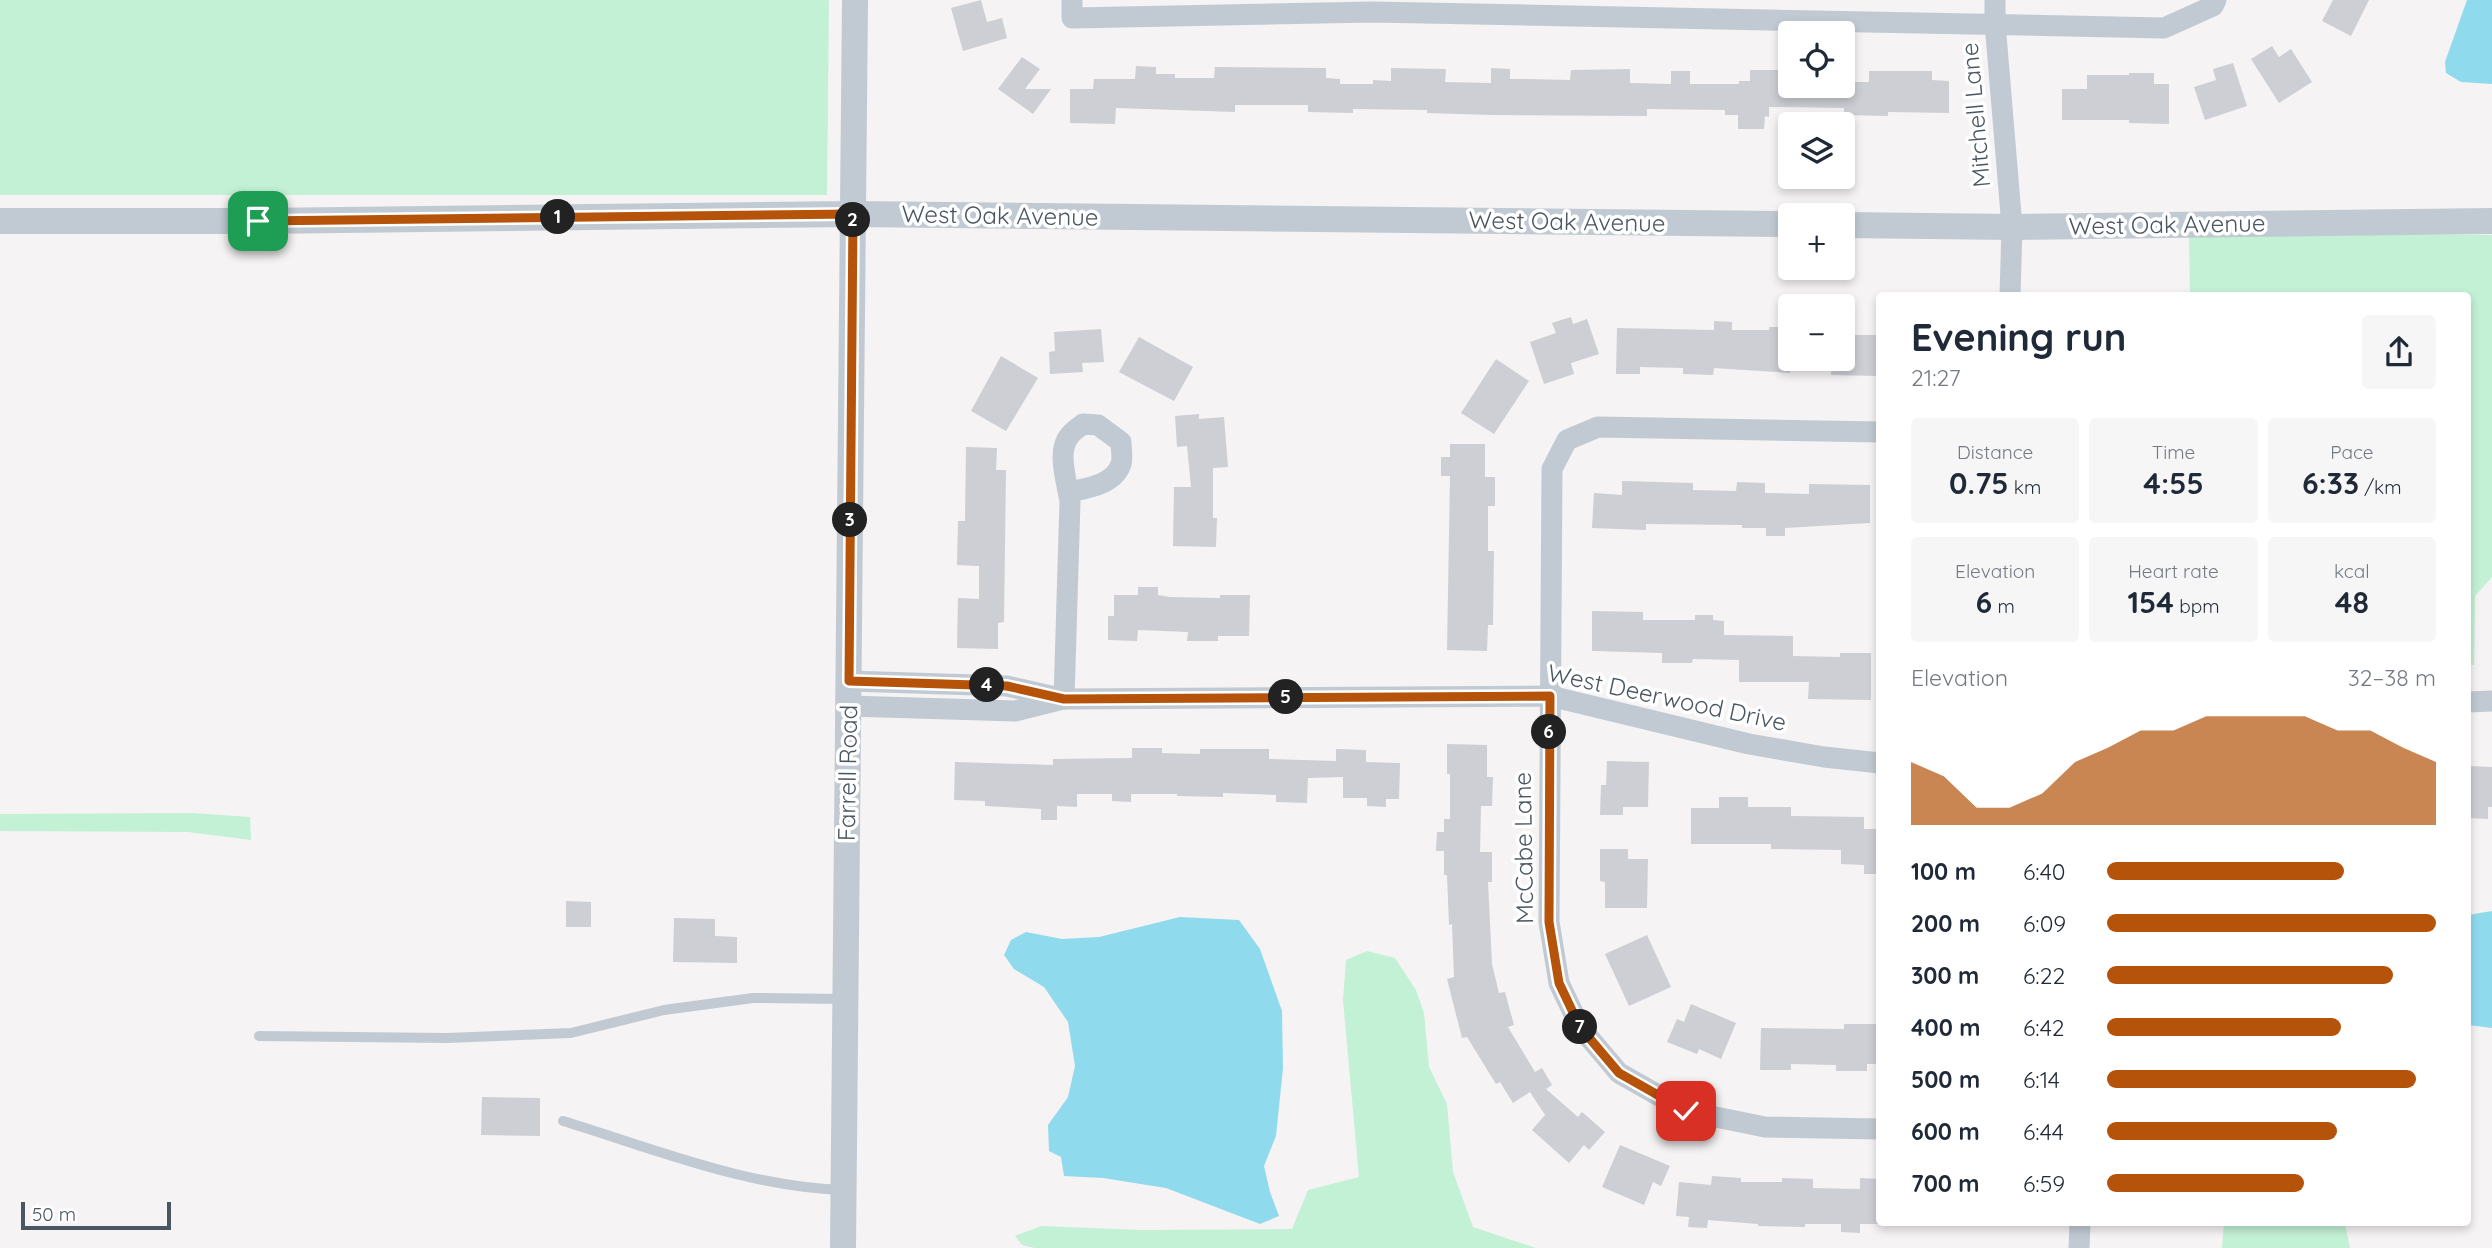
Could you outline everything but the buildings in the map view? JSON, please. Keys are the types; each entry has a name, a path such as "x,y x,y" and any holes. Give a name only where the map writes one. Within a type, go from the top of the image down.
{"street":[{"name":"Farrell Road","path":"843,1248 855,0"},
{"name":"Mitchell Lane","path":"1996,0 1995,23 2012,227 2010,292"},
{"path":"1072,9 1373,6 1695,9 2164,28 2213,6 2216,0"},
{"name":"West Oak Avenue","path":"0,220 258,221 853,214 1778,224"},
{"name":"West Oak Avenue","path":"1855,225 2012,227 2492,221"},
{"name":"McCabe Lane","path":"1876,432 1598,427 1567,440 1552,469 1549,922 1559,983 1580,1027 1619,1073 1686,1111 1765,1127 1876,1129"},
{"path":"1064,699 1069,492"},
{"name":"West Deerwood Drive","path":"849,694 1015,711 1064,699 1550,696 1749,744 1876,763"},
{"path":"2471,702 2492,701"},
{"path":"2078,1248 2080,1226"}],"lane":[{"path":"258,1036 447,1038 571,1033 664,1010 741,1000 846,999"},
{"path":"563,1121 712,1168 799,1187 844,1190"}],"green space":[{"path":"0,0 829,0 827,195 0,195"},
{"path":"2189,233 2492,235 2492,577 2475,596 2474,665 2471,665 2471,292 2190,292"},
{"path":"192,813 250,817 251,840 188,832 0,831 0,814"},
{"path":"1367,951 1395,958 1416,990 1424,1013 1429,1067 1447,1104 1453,1172 1473,1227 1536,1248 1035,1248 1022,1245 1015,1236 1041,1226 1141,1230 1292,1229 1308,1190 1359,1177 1343,1000 1346,960"},
{"path":"2224,1226 2346,1226 2350,1248 2222,1248"}],"water":[{"path":"2467,0 2492,0 2492,84 2461,82 2446,73 2445,62"},
{"path":"2492,911 2492,1028 2471,1025 2471,914"},
{"path":"1180,917 1239,920 1260,949 1282,1011 1283,1068 1276,1136 1264,1166 1279,1216 1260,1224 1166,1188 1103,1178 1064,1176 1061,1157 1049,1151 1048,1125 1068,1097 1075,1066 1068,1022 1044,987 1014,969 1004,955 1011,940 1026,932 1062,939 1099,937"}],"route":[{"path":"258,221 853,214 849,681 874,684 1007,686 1064,699 1550,696 1549,922 1559,983 1580,1027 1619,1073 1686,1111"}]}
